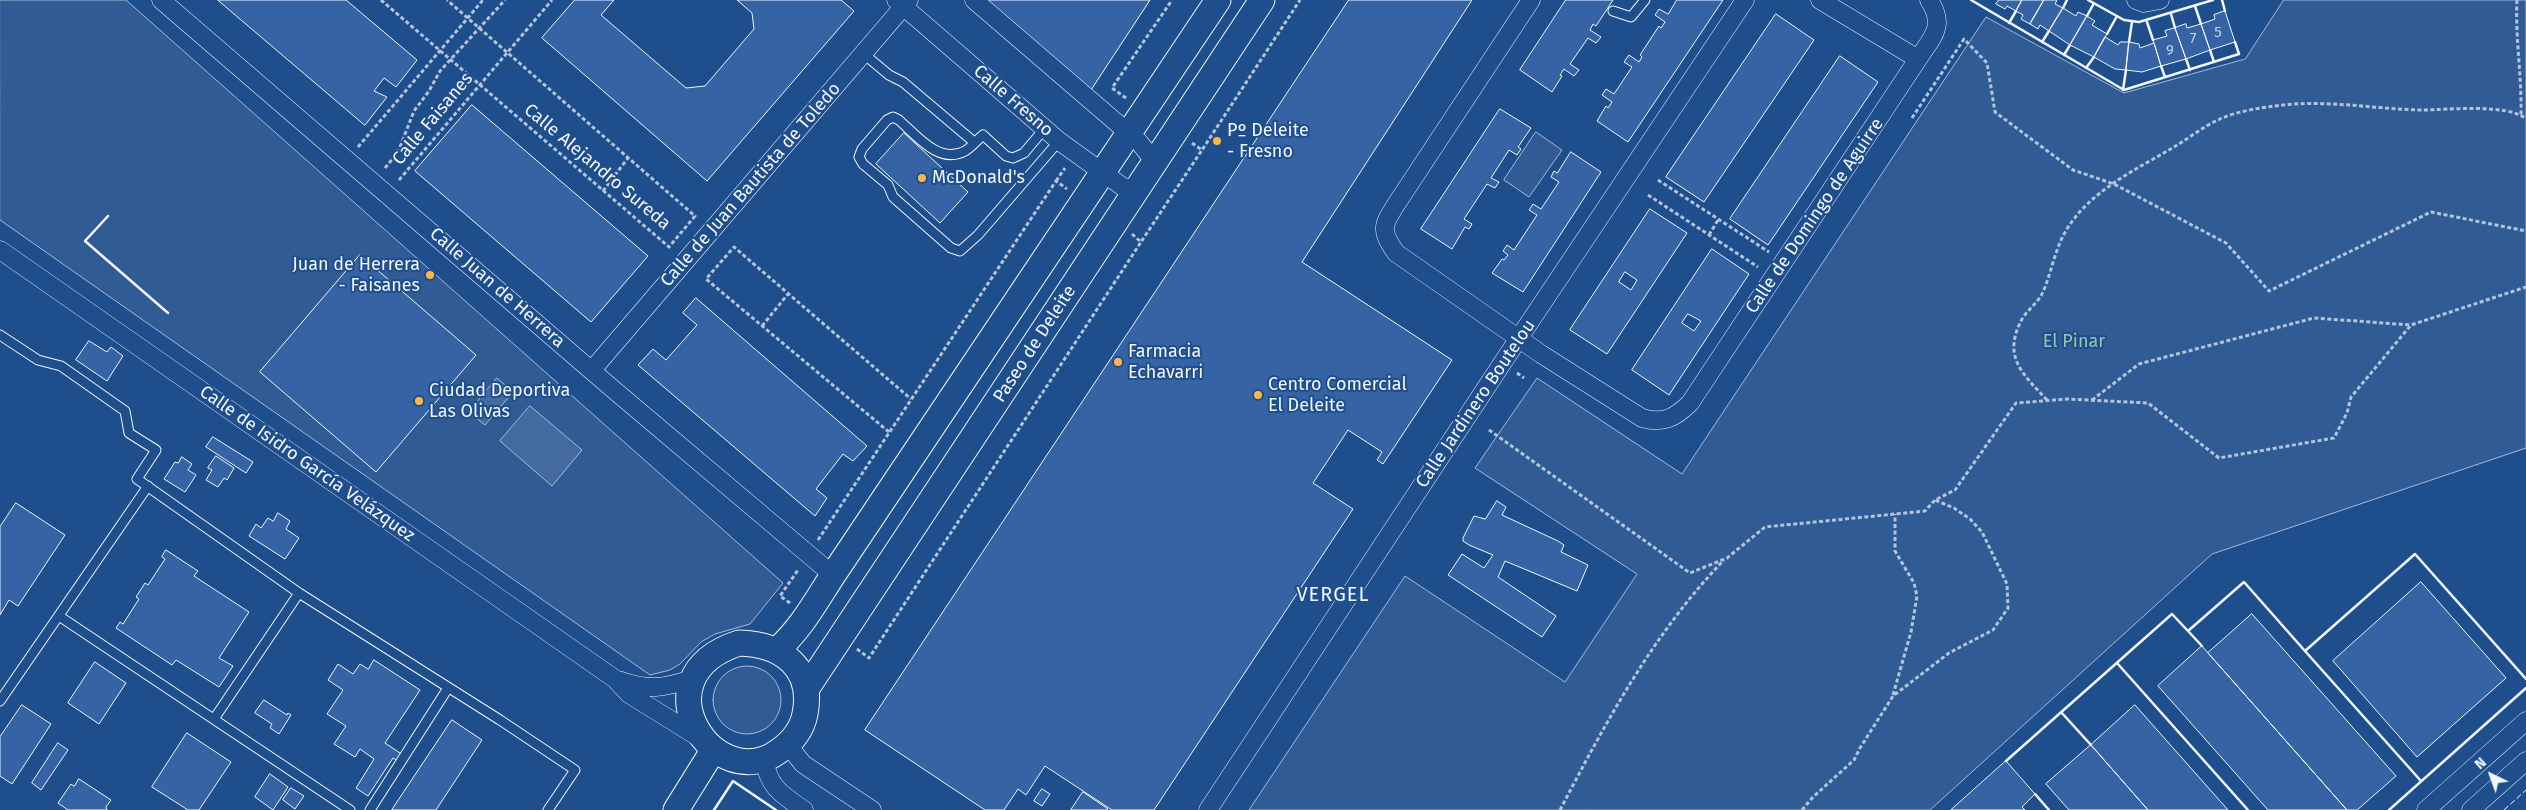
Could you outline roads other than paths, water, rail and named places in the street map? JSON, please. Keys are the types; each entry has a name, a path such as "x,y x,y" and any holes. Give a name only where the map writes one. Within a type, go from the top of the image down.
{"main road":[{"path":"777,650 808,615 833,574 1218,0"},
{"name":"Paseo de Deleite","path":"807,688 842,638 1137,190 1154,161 1176,131 1262,0"},
{"path":"739,643 759,644 777,650 793,664 807,688 805,715 798,731 788,744 764,758 747,760 731,758 709,745 695,728 690,713 689,697 692,678 704,662 726,647 739,643"},
{"path":"676,810 709,745"}],"street":[{"path":"974,0 1104,111 1148,151 1154,161"},
{"path":"1519,338 1396,253 1384,236 1386,220 1531,0"},
{"name":"Calle Jardinero Boutelou","path":"1208,810 1519,338 1745,0"},
{"path":"1820,0 1918,59"},
{"name":"Calle de Domingo de Aguirre","path":"1519,338 1642,418 1654,422 1665,421 1678,416 1690,403 1938,28 1937,12 1928,0"},
{"path":"2136,0 2144,3 2160,0"},
{"name":"Calle Juan de Herrera","path":"167,2 592,370 808,555 833,574"},
{"name":"Calle de Juan Bautista de Toledo","path":"592,370 864,54 903,2"},
{"name":"Calle Fresno","path":"903,2 1059,140 1123,187 1137,190"},
{"name":"Calle de Isidro García Velázquez","path":"0,250 615,679 628,694 709,745"},
{"name":"Calle de Isidro García Velázquez","path":"615,679 648,689 668,687 692,678"},
{"path":"2426,810 2526,720"},
{"path":"788,744 803,764 872,810"},
{"path":"764,758 766,776 781,794 804,810"},
{"path":"2470,810 2526,761"}],"lane":[{"path":"1613,11 1631,17 1645,0"},
{"path":"864,54 889,75 903,82 974,142"},
{"path":"1045,128 1024,153 1013,158 1006,156 982,135 967,150 959,153 938,153 899,120 893,118 887,120 862,148 859,157 863,164 888,185 893,197 950,248 960,251 978,235 1059,140"},
{"path":"0,335 38,360 61,366 125,411 129,433 156,450 137,479 300,593 575,770 548,810"},
{"path":"0,701 148,486"},
{"path":"214,719 300,593"},
{"path":"59,616 350,810"},
{"path":"370,810 448,688"}],"place":[{"name":"Pº Deleite - Fresno","path":"1217,141"},
{"name":"McDonald's","path":"922,178"},
{"name":"Juan de Herrera - Faisanes","path":"430,275"},
{"name":"Farmacia Echavarri","path":"1118,362"},
{"name":"Centro Comercial El Deleite","path":"1258,395"},
{"name":"Ciudad Deportiva Las Olivas","path":"419,401"}],"district":[{"name":"VERGEL","path":"1333,595"}],"park label":[{"name":"El Pinar","path":"2074,342"}]}
